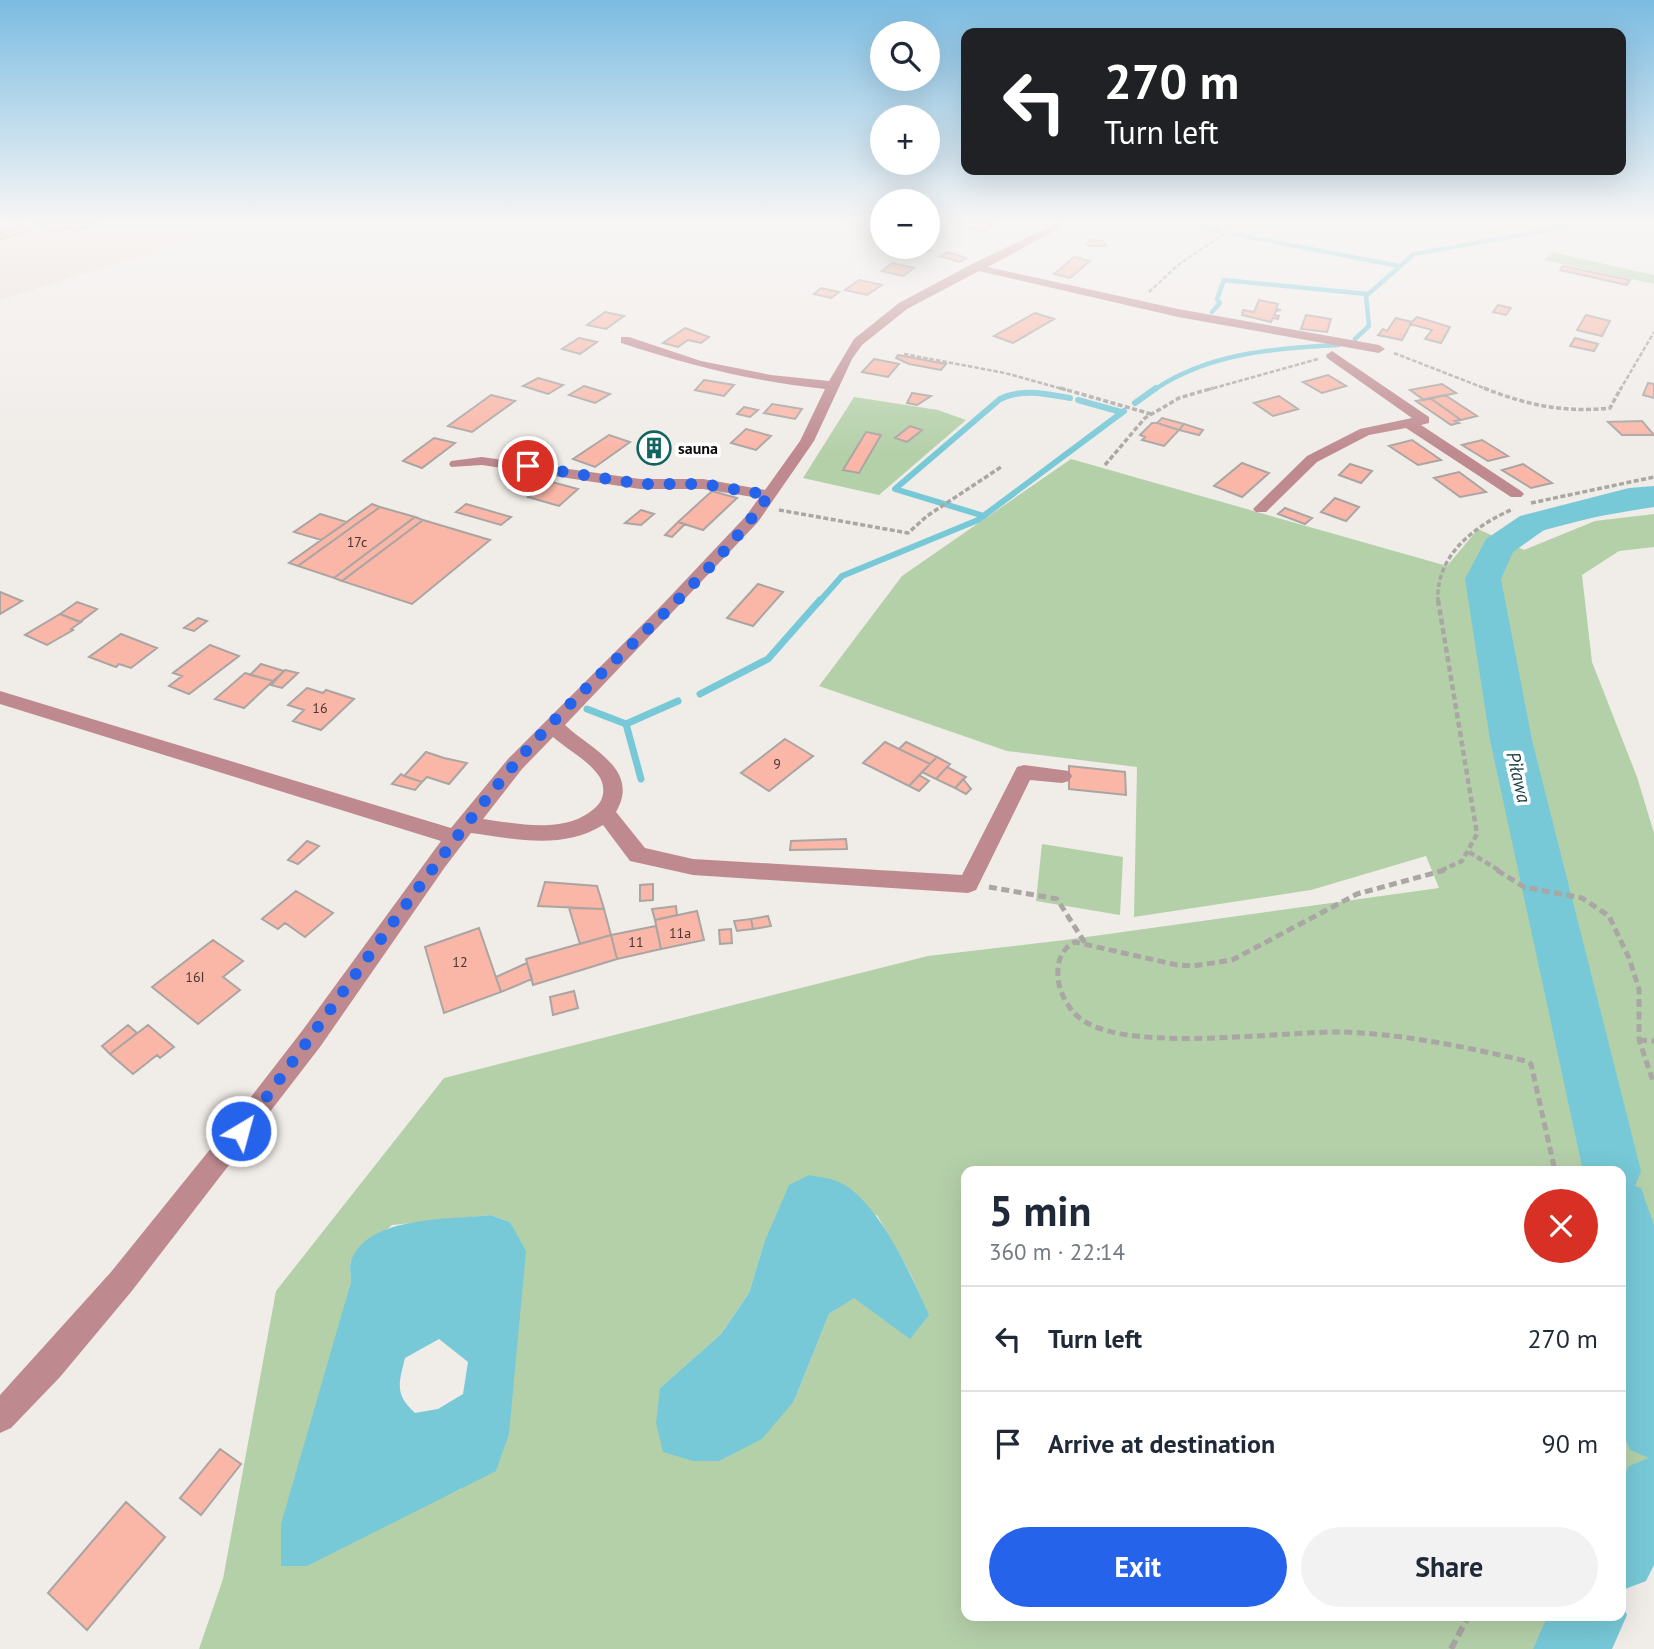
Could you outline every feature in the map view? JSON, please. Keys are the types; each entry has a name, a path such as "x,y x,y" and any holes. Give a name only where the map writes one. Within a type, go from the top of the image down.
{"street":[{"path":"0,1417 49,1366 121,1282 229,1146 312,1039 437,861 515,764 732,543 807,441 846,359 864,337 914,300"},
{"path":"1117,300 1379,349"},
{"path":"625,340 712,367 834,386"},
{"path":"1332,355 1365,346"},
{"path":"1261,509 1312,458 1365,432 1424,420 1332,355"},
{"path":"1410,424 1516,494"},
{"path":"456,464 465,461 490,461 640,484 703,484 765,500"},
{"path":"0,697 374,814 463,831 567,831 597,821 605,812 612,802 613,782 600,762 563,738 553,725"},
{"path":"605,812 638,855 693,867 968,884 1024,772 1062,776"}],"path":[{"path":"1135,304 1139,300"},
{"path":"1379,349 1529,404 1593,411 1610,408 1654,332"},
{"path":"904,354 1005,373 1152,414"},
{"path":"1105,464 1144,418 1179,398 1332,355"},
{"path":"765,500 908,533 941,507 1001,467"},
{"path":"1554,1166 1531,1064 1526,1061 1451,1044 1343,1032 1224,1037 1110,1032 1083,1021 1064,1000 1058,981 1058,961 1067,946 1075,942 1193,967 1232,960 1314,914 1357,894 1430,876 1462,861 1477,834 1476,817 1443,635 1438,580 1441,569 1466,537 1500,514 1554,497 1654,477"},
{"path":"1469,852 1509,880 1538,890 1582,898 1609,916 1629,958 1639,989 1639,1040 1654,1084"},
{"path":"968,884 1058,899 1086,944"},
{"path":"1639,1040 1654,1041"},
{"path":"1451,1649 1466,1621"}],"green space":[{"path":"854,397 938,410 966,420 879,495 803,478"},
{"path":"1071,459 1447,566 1478,529 1524,550 1595,521 1654,514 1654,547 1619,551 1582,575 1592,662 1637,777 1654,833 1654,1491 1626,1545 1626,1166 961,1166 961,1621 1586,1621 1571,1649 199,1649 223,1579 276,1291 444,1078 928,956 1065,940 1439,888 1426,856 1311,890 1134,917 1137,767 1007,751 819,686 902,576","holes":["490,1215 510,1222 516,1235 461,1489 281,1565 282,1549 351,1282 350,1262 392,1225","877,1215 911,1275 928,1315 910,1338 855,1297 829,1314 794,1401 660,1388 721,1334 749,1293 764,1243"]},
{"path":"1042,844 1123,857 1120,915 1036,901"}],"water":[{"path":"1654,492 1654,507 1604,515 1522,538 1506,530 1579,503"},
{"path":"809,1175 841,1183 868,1206 893,1242 929,1315 910,1339 854,1298 829,1314 794,1401 762,1439 719,1461 693,1461 663,1452 656,1423 660,1388 721,1334 749,1293 764,1243 789,1185"},
{"path":"490,1215 510,1222 526,1251 509,1434 496,1471 307,1566 281,1566 281,1524 351,1282 351,1261 360,1246 374,1235 392,1228 433,1220","holes":["439,1339 468,1362 463,1394 438,1409 415,1413 404,1400 400,1381 405,1358"]}],"building":[{"path":"1259,300 1278,304 1276,309 1281,310 1274,315 1279,316 1278,319 1273,318 1271,322 1242,315 1243,310 1254,312"},
{"path":"1498,305 1511,308 1506,315 1493,312"},
{"path":"605,312 624,316 606,329 587,325"},
{"path":"1035,313 1054,319 1013,343 994,336"},
{"path":"1306,315 1331,319 1327,332 1301,329"},
{"path":"1586,315 1610,321 1602,336 1577,330"},
{"path":"1417,317 1450,327 1441,343 1425,339 1432,330 1410,324"},
{"path":"1396,318 1412,322 1402,340 1378,335 1383,329 1387,331"},
{"path":"685,328 709,337 701,343 688,340 678,347 663,343"},
{"path":"579,338 597,342 580,354 562,349"},
{"path":"1575,338 1598,344 1594,351 1570,346"},
{"path":"898,355 946,364 941,370 909,364 896,358"},
{"path":"874,359 899,364 888,377 862,372"},
{"path":"1328,375 1346,386 1322,393 1303,382"},
{"path":"538,378 563,385 548,394 523,386"},
{"path":"704,380 734,385 724,396 695,390"},
{"path":"1648,383 1654,384 1654,398 1643,395"},
{"path":"1442,384 1456,393 1424,400 1410,390"},
{"path":"584,386 610,394 595,403 569,395"},
{"path":"912,393 931,396 917,405 907,403"},
{"path":"491,395 515,401 472,432 448,426"},
{"path":"1445,395 1477,416 1461,420 1430,398"},
{"path":"1279,396 1298,409 1273,416 1254,403"},
{"path":"1430,398 1461,420 1455,421 1459,423 1451,425 1416,401"},
{"path":"772,404 802,409 795,419 764,413"},
{"path":"744,407 758,410 750,417 737,414"},
{"path":"1162,418 1184,424 1179,430 1157,423"},
{"path":"1642,421 1654,435 1622,435 1608,422"},
{"path":"1152,423 1179,430 1164,446 1142,440 1145,437 1140,435"},
{"path":"1184,424 1203,430 1199,435 1179,430"},
{"path":"910,426 922,430 907,442 895,438"},
{"path":"746,429 771,436 756,450 731,443"},
{"path":"866,432 881,435 859,473 843,470"},
{"path":"609,435 630,442 595,467 573,459"},
{"path":"434,438 455,443 422,468 403,461"},
{"path":"1412,440 1441,460 1418,465 1389,446"},
{"path":"1482,440 1508,456 1488,461 1462,445"},
{"path":"1242,463 1269,473 1242,497 1214,486"},
{"path":"1350,464 1372,471 1361,483 1339,475"},
{"path":"1523,464 1552,483 1531,488 1502,470"},
{"path":"1459,472 1486,492 1460,497 1434,478"},
{"path":"548,481 578,489 559,506 528,497"},
{"path":"712,491 737,498 703,530 678,522"},
{"path":"1335,498 1359,507 1346,521 1321,512"},
{"path":"372,504 380,507 298,566 289,563"},
{"path":"466,504 511,517 501,525 456,512"},
{"path":"380,507 415,517 334,578 298,566"},
{"path":"1285,508 1312,518 1305,524 1278,514"},
{"path":"641,510 654,514 641,525 625,523"},
{"path":"320,514 347,522 321,540 294,532"},
{"path":"415,517 423,520 342,581 334,578"},
{"path":"423,520 490,540 412,604 342,581"},
{"path":"678,522 685,524 672,537 665,535"},
{"path":"758,584 783,592 753,626 727,618"},
{"path":"0,592 22,601 0,614"},
{"path":"77,602 97,609 80,622 60,614"},
{"path":"60,614 81,622 71,629 73,630 47,645 25,635"},
{"path":"198,618 207,621 194,631 184,628"},
{"path":"121,634 157,648 131,668 119,664 116,667 89,657"},
{"path":"210,645 239,656 189,694 169,686 182,676 173,673"},
{"path":"261,664 284,671 273,681 250,675"},
{"path":"285,670 298,673 282,688 271,685"},
{"path":"245,673 273,681 244,708 215,699"},
{"path":"307,688 323,693 326,690 354,699 321,730 293,721 304,710 288,705"},
{"path":"785,739 813,756 769,791 741,773"},
{"path":"885,742 930,764 909,786 863,763"},
{"path":"906,742 937,757 930,764 899,749"},
{"path":"426,752 467,763 449,784 427,777 422,782 404,776"},
{"path":"937,757 950,764 936,779 922,772"},
{"path":"1069,766 1125,772 1126,795 1069,789"},
{"path":"947,767 966,777 955,788 936,779"},
{"path":"401,774 422,782 415,790 392,784"},
{"path":"919,775 929,781 919,791 909,786"},
{"path":"963,779 971,789 966,794 955,788"},
{"path":"846,839 847,849 790,850 791,841"},
{"path":"307,841 319,846 298,864 288,860"},
{"path":"545,882 597,886 604,909 538,906"},
{"path":"653,884 653,900 640,901 640,885"},
{"path":"296,891 333,913 305,937 285,923 278,929 262,919"},
{"path":"676,906 677,915 655,920 652,909"},
{"path":"569,908 604,909 611,935 580,944"},
{"path":"697,911 704,940 661,949 655,920"},
{"path":"768,916 771,926 753,929 751,919"},
{"path":"751,919 753,929 737,931 734,921"},
{"path":"656,926 661,949 617,959 611,935"},
{"path":"479,928 501,992 444,1013 425,947"},
{"path":"731,929 732,943 720,944 719,930"},
{"path":"611,935 617,959 533,985 526,959"},
{"path":"213,940 243,961 223,977 240,990 198,1024 152,987"},
{"path":"527,963 532,979 501,992 496,977"},
{"path":"574,991 578,1008 553,1015 550,997"},
{"path":"128,1025 137,1033 110,1054 102,1046"},
{"path":"148,1025 174,1047 160,1058 157,1055 133,1074 110,1054"},
{"path":"220,1449 241,1464 201,1515 180,1498"},
{"path":"126,1502 165,1537 87,1630 48,1593"}],"waterway":[{"path":"1212,312 1220,303 1218,300"},
{"path":"1355,339 1369,326 1366,300"},
{"path":"1154,390 1219,360 1267,351 1339,345"},
{"path":"1135,403 1156,388"},
{"path":"984,516 895,489 1000,399 1026,393 1070,398"},
{"path":"1078,400 1121,412"},
{"path":"984,516 1124,411"},
{"name":"Piława","path":"1611,1166 1511,740 1483,579 1498,546 1532,523 1629,498 1654,496"},
{"path":"819,602 842,576 984,516"},
{"path":"700,694 768,659 820,600"},
{"path":"626,724 678,701"},
{"path":"587,709 626,724"},
{"path":"626,724 641,779"},
{"name":"Piława","path":"1626,1235 1654,1426"},
{"name":"Piława","path":"1626,1544 1654,1491"},
{"name":"Piława","path":"1571,1649 1586,1621"}],"place":[{"name":"sauna","path":"654,448"}],"route":[{"path":"241,1131 312,1039 437,861 515,764 732,543 769,495 703,484 640,484 528,466"}]}
